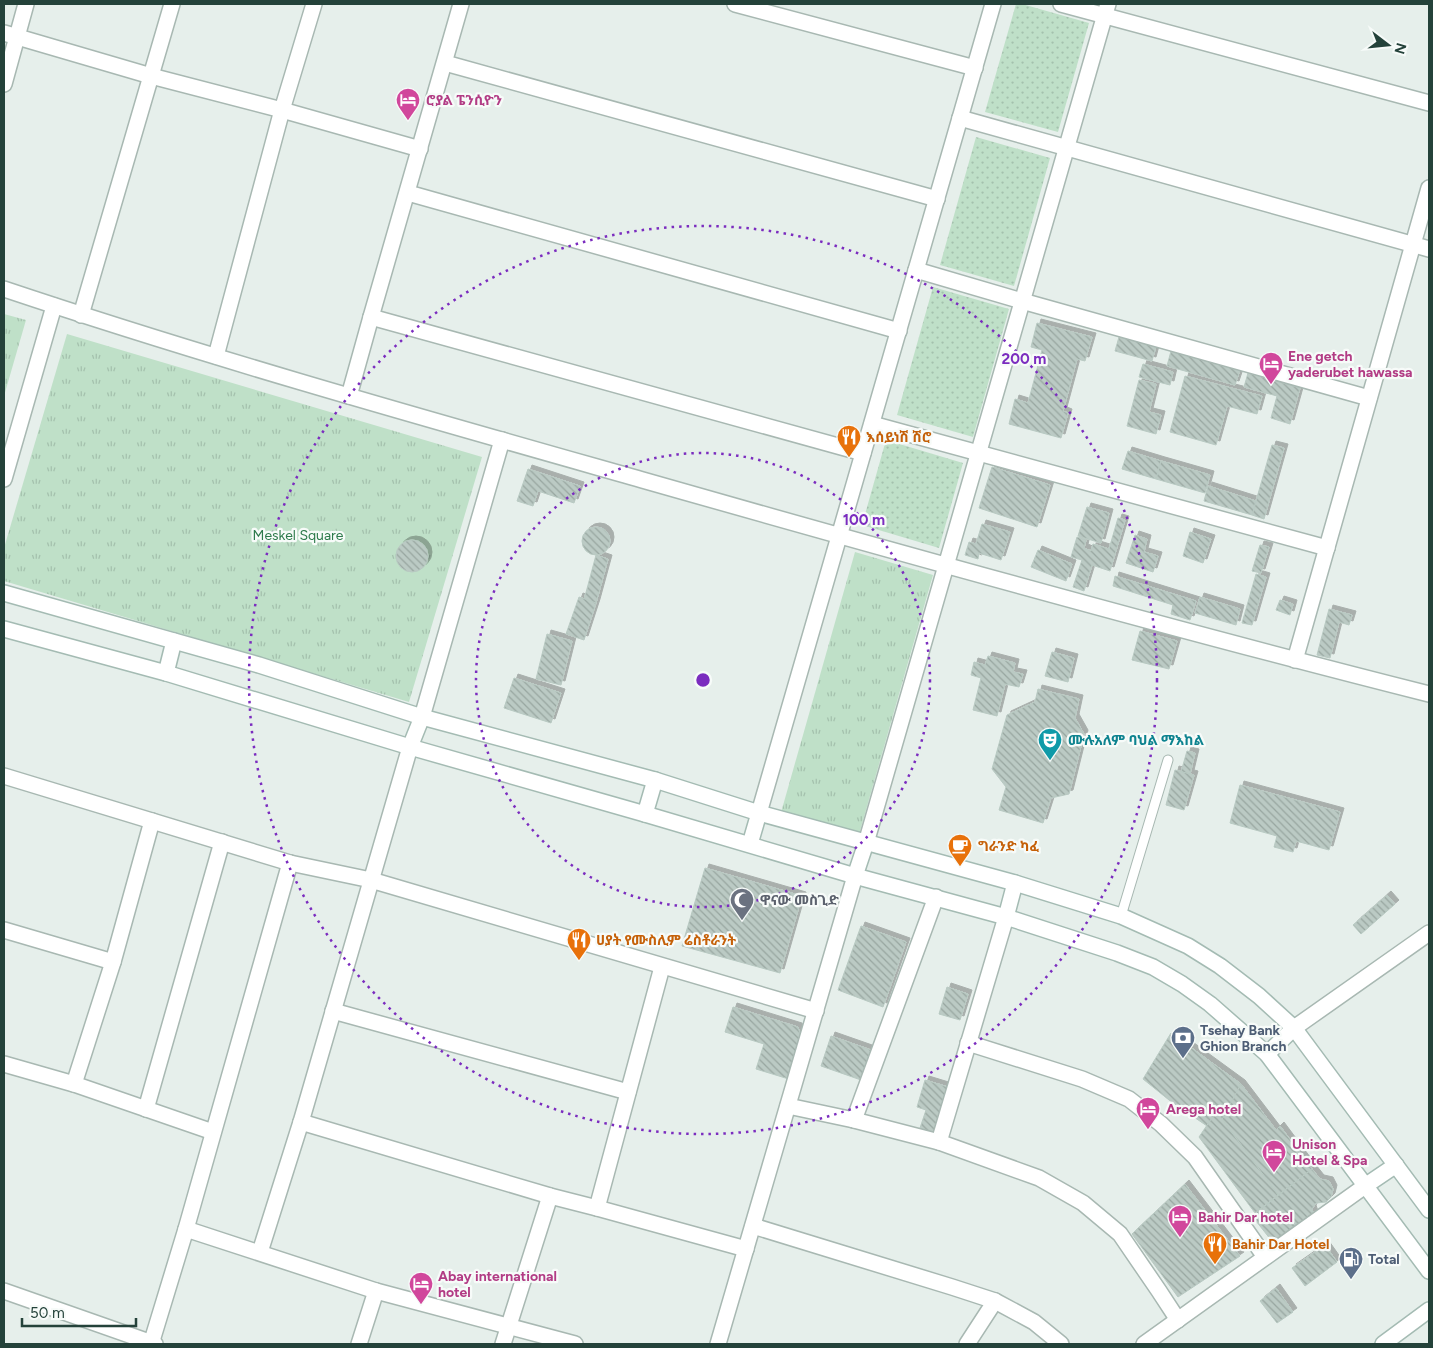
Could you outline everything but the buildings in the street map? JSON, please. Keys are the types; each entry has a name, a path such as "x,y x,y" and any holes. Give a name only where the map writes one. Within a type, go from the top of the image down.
{"street":[{"path":"4,84 10,34 26,4"},
{"path":"81,315 172,4"},
{"path":"216,356 282,110 314,4"},
{"path":"349,396 462,4"},
{"path":"735,4 975,68"},
{"path":"750,844 993,4"},
{"path":"1061,4 1106,10 1429,103"},
{"path":"718,1344 866,843 1106,10"},
{"path":"10,34 151,76 420,149"},
{"path":"445,63 937,199"},
{"path":"960,118 1429,249"},
{"path":"1295,660 1429,188"},
{"path":"408,193 899,331"},
{"path":"916,270 1370,398"},
{"path":"4,289 81,315 349,396 839,536 1295,660 1429,694"},
{"path":"4,479 54,306"},
{"path":"371,317 863,453"},
{"path":"872,424 1327,548"},
{"path":"260,1252 301,1122 410,747 422,716 502,440"},
{"path":"4,593 259,665 422,716 655,780 759,813 1015,883 1121,916 1188,946 1220,966 1259,996 1294,1028 1429,1210"},
{"path":"4,629 166,673 410,747 750,844 855,876 1006,917 1117,953 1153,967 1182,984 1210,1004 1268,1054 1429,1271"},
{"path":"166,673 174,641"},
{"path":"4,776 290,863 371,880 816,1011"},
{"path":"645,814 655,780"},
{"path":"74,1084 113,962 152,821"},
{"path":"146,1109 222,842"},
{"path":"4,1291 153,1344 290,863"},
{"path":"939,1142 1015,883"},
{"path":"854,1120 936,897"},
{"path":"4,933 113,962"},
{"path":"1268,1054 1294,1028 1429,933"},
{"path":"597,1208 662,966"},
{"path":"333,1011 628,1092"},
{"path":"968,1043 1082,1079 1129,1099 1161,1124 1195,1157 1265,1257"},
{"path":"4,1064 74,1084 214,1132"},
{"path":"788,1106 854,1120 939,1142 1039,1178 1083,1203 1120,1234 1178,1320"},
{"path":"301,1122 550,1196 746,1249"},
{"path":"1144,1344 1396,1165"},
{"path":"503,1344 550,1196"},
{"path":"753,1226 995,1301 1034,1322 1061,1344"},
{"path":"186,1229 376,1291 575,1344"},
{"path":"359,1344 376,1291"},
{"path":"967,1344 995,1301"},
{"path":"1383,1344 1429,1310"}],"lane":[{"path":"1121,916 1168,760"}],"green space":[{"path":"1016,4 1022,4 1089,23 1058,132 985,112"},
{"path":"976,137 1050,158 1014,286 940,265"},
{"path":"933,287 1009,309 973,437 897,415"},
{"path":"4,314 26,320 4,396"},
{"name":"Meskel Square","path":"67,334 482,457 409,702 4,581 4,548"},
{"path":"886,440 963,463 939,548 862,525"},
{"path":"855,552 933,575 858,838 780,816"}],"place":[{"name":"ሮያል ፔንሲዮን","path":"408,121"},
{"name":"Ene getch yaderubet hawassa","path":"1271,385"},
{"name":"እሰይነሽ ሽሮ","path":"849,458"},
{"name":"ሙሉአለም ባህል ማእከል","path":"1050,761"},
{"name":"ግራንድ ካፈ","path":"960,867"},
{"name":"ዋናው መስጊድ","path":"742,921"},
{"name":"ሀያት የሙስሊም ሬስቶራንት","path":"579,961"},
{"name":"Tsehay Bank Ghion Branch","path":"1183,1059"},
{"name":"Arega hotel","path":"1148,1130"},
{"name":"Unison Hotel & Spa","path":"1274,1173"},
{"name":"Bahir Dar hotel","path":"1180,1238"},
{"name":"Bahir Dar Hotel","path":"1215,1265"},
{"name":"Total","path":"1351,1280"},
{"name":"Abay international hotel","path":"421,1305"}]}
